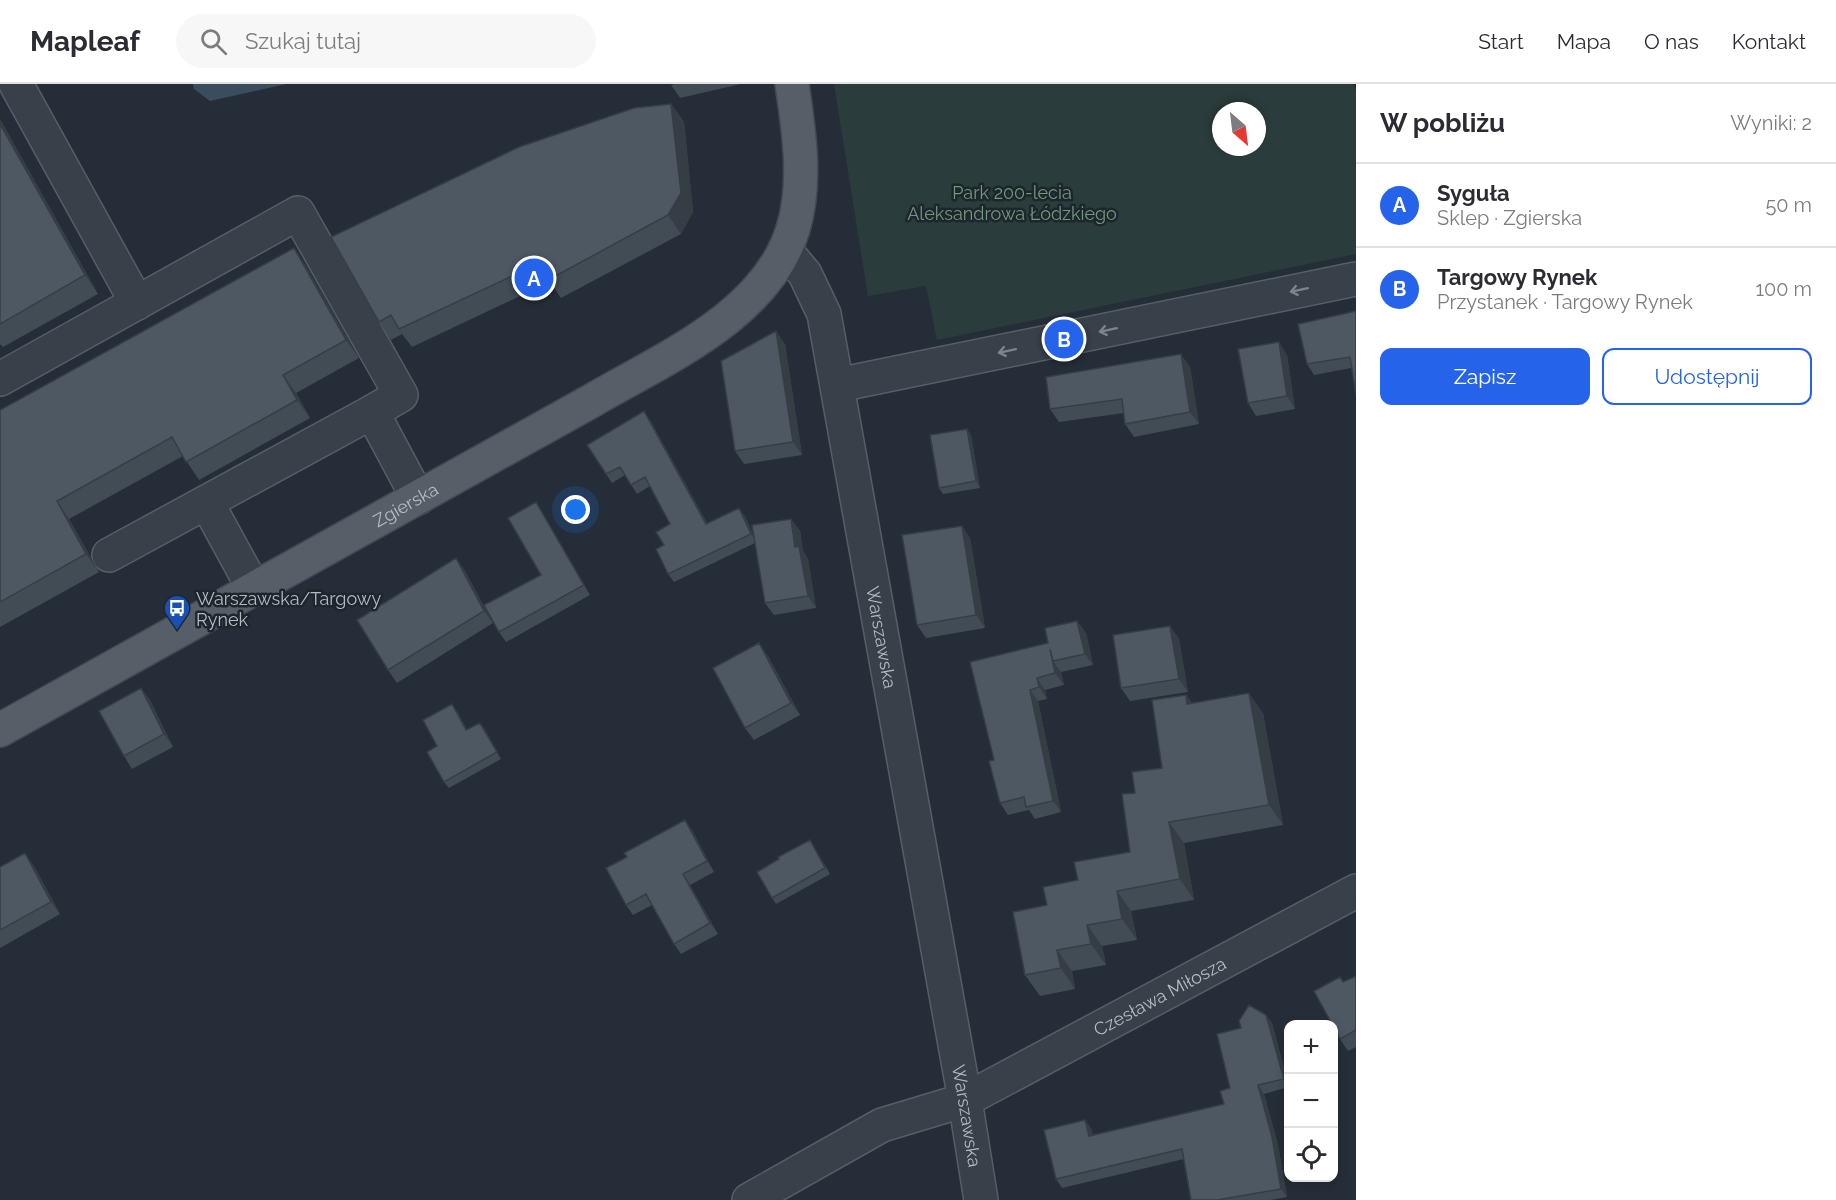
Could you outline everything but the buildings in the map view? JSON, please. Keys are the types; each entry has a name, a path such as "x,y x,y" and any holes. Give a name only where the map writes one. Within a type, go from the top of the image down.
{"main road":[{"path":"785,250 795,217 801,165 799,126 792,84"},
{"name":"Zgierska","path":"0,730 593,400 685,346 724,321 750,300 771,275 785,250"}],"street":[{"path":"16,84 137,303"},
{"path":"0,379 298,213 401,395 109,555"},
{"name":"Warszawska","path":"785,250 805,274 824,314 981,1200"},
{"path":"838,385 1356,279"},
{"path":"372,412 418,498"},
{"path":"207,503 254,589"},
{"name":"Czesława Miłosza","path":"749,1200 882,1125 965,1100 1356,891"}],"green space":[{"name":"Park 200-lecia Aleksandrowa Łódzkiego","path":"834,84 1353,84 1356,91 1356,254 937,340 926,286 868,296"}],"water":[{"path":"193,84 286,84 210,101 194,89"}],"place":[{"name":"Syguła","path":"534,278"},
{"name":"Targowy Rynek","path":"1064,339"},
{"name":"Warszawska/Targowy Rynek","path":"177,631"}]}
